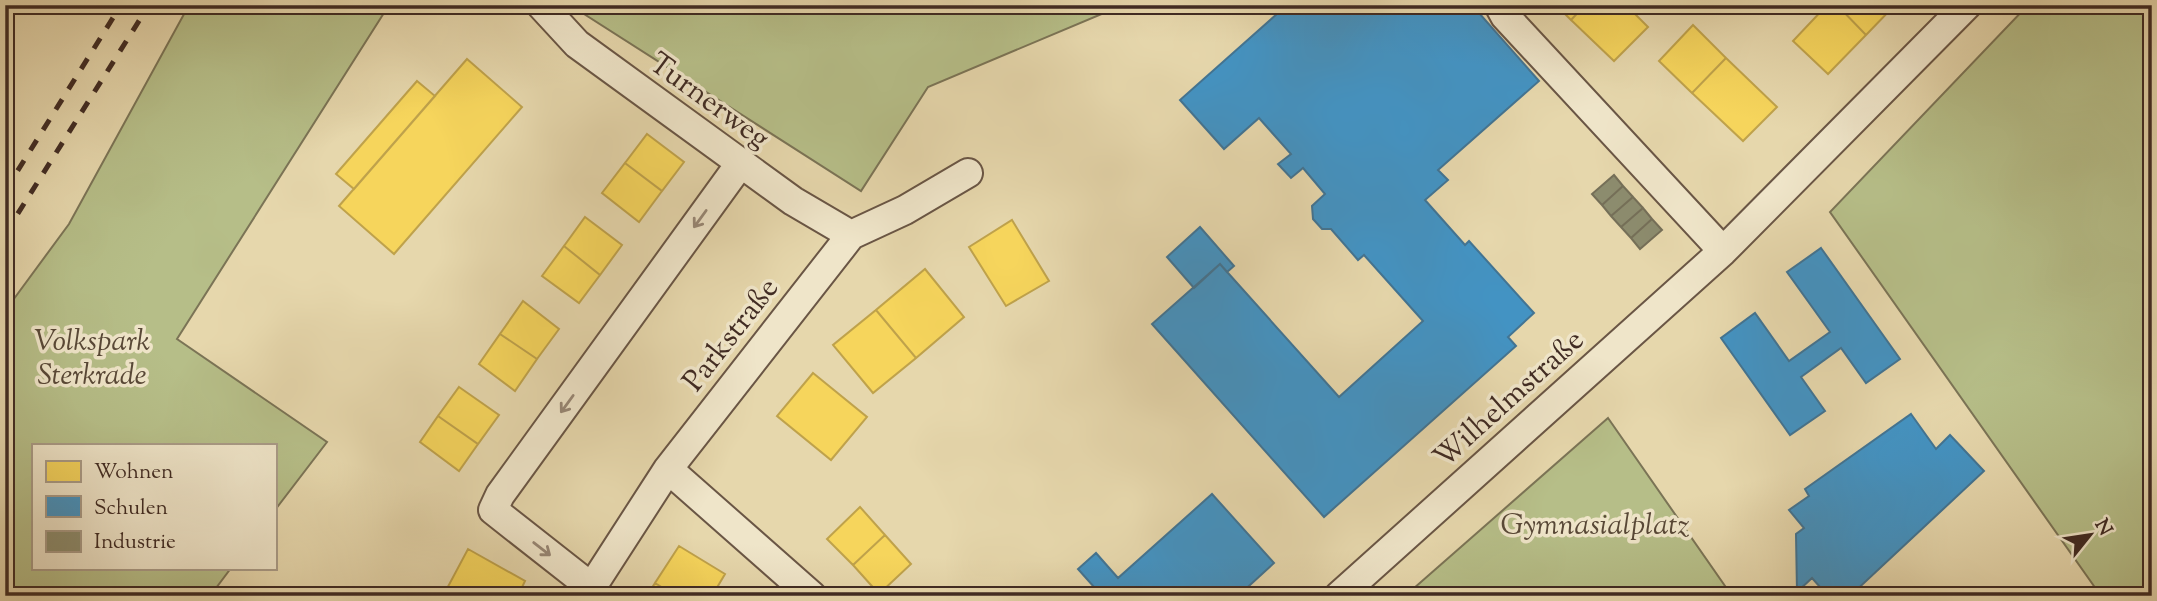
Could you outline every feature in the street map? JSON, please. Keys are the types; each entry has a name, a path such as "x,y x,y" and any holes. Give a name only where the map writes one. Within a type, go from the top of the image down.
{"street":[{"name":"Turnerweg","path":"541,5 577,44 793,201 851,235"},
{"path":"1499,5 1505,16 1723,251"},
{"name":"Wilhelmstraße","path":"1339,596 1723,251 1967,5"},
{"name":"Parkstraße","path":"740,164 500,495 494,510 588,591 668,469 851,235 905,210 968,173"},
{"path":"668,469 812,596"}],"green space":[{"name":"Volkspark Sterkrade","path":"189,5 389,5 177,339 327,442 276,509 276,444 32,444 32,570 230,570 210,596 5,596 5,311 69,224"},
{"path":"570,5 1123,5 928,87 861,191"},
{"path":"2028,5 2152,5 2152,596 2101,596 1830,212"},
{"name":"Gymnasialplatz","path":"1608,418 1732,596 1405,596"}],"building: Wohnen":[{"path":"1556,5 1585,5 1571,20"},
{"path":"1585,5 1626,5 1648,27 1614,61 1571,20"},
{"path":"1827,5 1837,5 1866,35 1828,74 1793,41"},
{"path":"1837,5 1895,5 1866,35"},
{"path":"1693,25 1726,58 1692,93 1659,61"},
{"path":"1726,58 1777,107 1743,141 1692,93"},
{"path":"467,59 522,107 394,254 339,206"},
{"path":"417,81 435,96 354,189 336,174"},
{"path":"647,134 684,162 662,191 625,163"},
{"path":"625,163 662,191 639,222 602,193"},
{"path":"585,217 622,245 600,275 564,246"},
{"path":"1012,220 1049,281 1006,306 969,247"},
{"path":"564,246 600,275 579,303 542,276"},
{"path":"925,269 964,317 916,358 876,310"},
{"path":"523,301 559,329 537,359 500,334"},
{"path":"876,310 916,358 873,393 833,345"},
{"path":"500,334 537,359 515,391 479,364"},
{"path":"813,373 867,417 831,460 777,416"},
{"path":"459,387 499,415 478,444 438,416"},
{"path":"438,416 478,444 459,471 420,442"},
{"path":"860,507 885,535 853,565 827,539"},
{"path":"885,535 911,564 879,594 853,565"},
{"path":"679,546 725,574 712,596 676,596 655,583"},
{"path":"468,549 525,581 518,596 443,596"},
{"path":"655,583 676,596 647,596"}],"building: Schulen":[{"path":"1287,5 1472,5 1539,81 1438,170 1448,180 1425,200 1465,245 1469,241 1534,313 1508,337 1516,346 1324,517 1152,324 1220,264 1339,397 1423,321 1364,255 1358,260 1331,229 1322,229 1313,219 1312,206 1325,194 1303,168 1291,178 1278,164 1291,154 1259,118 1224,149 1180,100"},
{"path":"1200,227 1234,266 1227,272 1220,264 1194,288 1167,257"},
{"path":"1821,248 1900,359 1866,383 1841,348 1801,377 1825,411 1790,435 1721,338 1755,313 1789,361 1830,332 1787,272"},
{"path":"1911,414 1936,449 1950,435 1984,471 1850,596 1828,596 1812,578 1797,592 1796,534 1804,528 1789,510 1809,496 1805,489"},
{"path":"1212,494 1274,563 1238,596 1102,596 1078,569 1096,553 1118,578"}],"building: Industrie":[{"path":"1614,175 1623,186 1602,205 1592,194"},
{"path":"1623,186 1633,197 1611,216 1602,205"},
{"path":"1633,197 1643,208 1621,227 1611,216"},
{"path":"1643,208 1652,219 1631,238 1621,227"},
{"path":"1652,219 1662,230 1640,249 1631,238"}],"railway":[{"path":"5,191 121,5"},
{"path":"5,234 149,5"}]}
